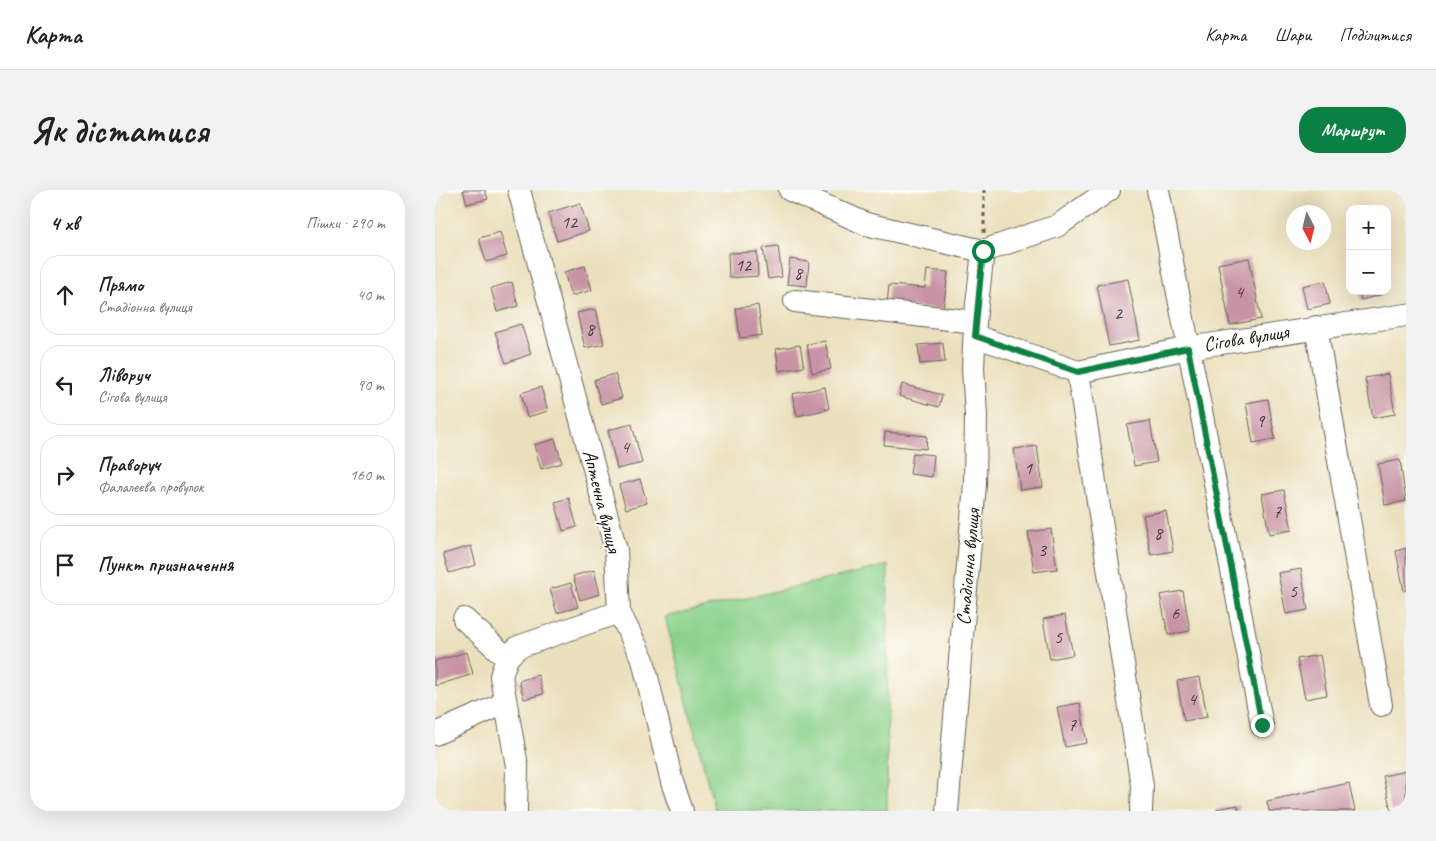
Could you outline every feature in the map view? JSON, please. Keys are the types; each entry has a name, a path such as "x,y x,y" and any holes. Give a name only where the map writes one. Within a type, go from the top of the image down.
{"street":[{"name":"Аптечна вулиця","path":"519,190 616,550 619,612 643,660 672,782 682,811"},
{"path":"790,190 866,224 983,251 1057,226 1109,190"},
{"path":"1158,190 1262,725"},
{"name":"Стадіонна вулиця","path":"947,811 975,484 976,415 973,369 983,251"},
{"path":"795,302 975,329 1078,372 1142,786 1141,811"},
{"name":"Сігова вулиця","path":"1078,372 1188,348 1316,327 1406,315"},
{"path":"1316,327 1381,705"},
{"path":"517,811 517,766 501,676 507,658 518,647 619,612"},
{"path":"464,619 507,658"},
{"path":"435,734 505,703"}],"path":[{"path":"983,251 984,190"}],"green space":[{"path":"888,565 887,811 715,811 665,617"}],"building":[{"path":"463,190 485,190 488,199 467,204"},
{"path":"580,203 589,231 557,241 548,213"},
{"path":"500,232 507,256 486,262 479,238"},
{"path":"778,246 782,277 768,279 763,248"},
{"path":"757,252 758,276 729,278 728,253"},
{"path":"1249,258 1261,319 1230,325 1218,264"},
{"path":"790,259 809,262 807,286 787,284"},
{"path":"585,266 592,290 571,296 564,272"},
{"path":"927,270 948,272 943,310 887,304 889,285 925,288"},
{"path":"1128,279 1140,340 1109,346 1097,285"},
{"path":"1325,281 1330,304 1307,309 1302,286"},
{"path":"512,282 518,306 497,312 491,288"},
{"path":"1360,295 1380,295 1361,300"},
{"path":"758,305 762,335 740,338 736,308"},
{"path":"596,309 604,344 585,348 577,313"},
{"path":"521,324 531,354 506,363 495,332"},
{"path":"825,341 831,369 812,373 807,344"},
{"path":"943,343 945,362 920,364 918,345"},
{"path":"800,345 804,367 779,371 776,349"},
{"path":"615,374 622,398 601,404 594,380"},
{"path":"1388,374 1395,414 1373,418 1365,378"},
{"path":"902,384 942,395 939,407 899,396"},
{"path":"541,387 548,411 527,417 521,393"},
{"path":"825,387 829,409 797,416 792,394"},
{"path":"1268,399 1275,439 1253,443 1246,403"},
{"path":"1150,421 1157,462 1134,466 1127,425"},
{"path":"632,424 642,463 617,469 608,430"},
{"path":"885,432 927,436 926,449 884,445"},
{"path":"555,439 562,463 541,469 534,445"},
{"path":"1037,446 1043,487 1020,490 1014,449"},
{"path":"913,453 934,455 932,477 910,474"},
{"path":"1400,460 1406,501 1385,505 1378,464"},
{"path":"640,479 647,503 626,509 619,485"},
{"path":"1284,490 1292,530 1269,534 1262,494"},
{"path":"569,498 577,527 563,531 555,502"},
{"path":"1166,511 1173,551 1151,555 1143,515"},
{"path":"1051,529 1057,569 1034,572 1028,532"},
{"path":"471,546 476,565 449,573 443,554"},
{"path":"1406,548 1406,590 1404,591 1396,551"},
{"path":"1301,569 1308,610 1286,614 1278,573"},
{"path":"594,570 600,594 580,600 573,576"},
{"path":"571,583 578,607 557,613 550,589"},
{"path":"1183,591 1190,631 1168,635 1160,595"},
{"path":"1065,615 1073,655 1050,659 1043,619"},
{"path":"467,652 473,674 435,686 435,661"},
{"path":"1320,655 1327,695 1305,699 1297,659"},
{"path":"538,675 543,694 524,699 519,681"},
{"path":"1200,677 1207,717 1184,721 1177,681"},
{"path":"1080,703 1087,743 1065,747 1057,707"},
{"path":"1406,771 1406,807 1391,811 1383,776"},
{"path":"1349,783 1355,811 1269,811 1267,801"},
{"path":"1238,805 1239,811 1217,811 1217,809"}],"route":[{"path":"983,251 975,336 1078,372 1188,348 1262,725"}]}
